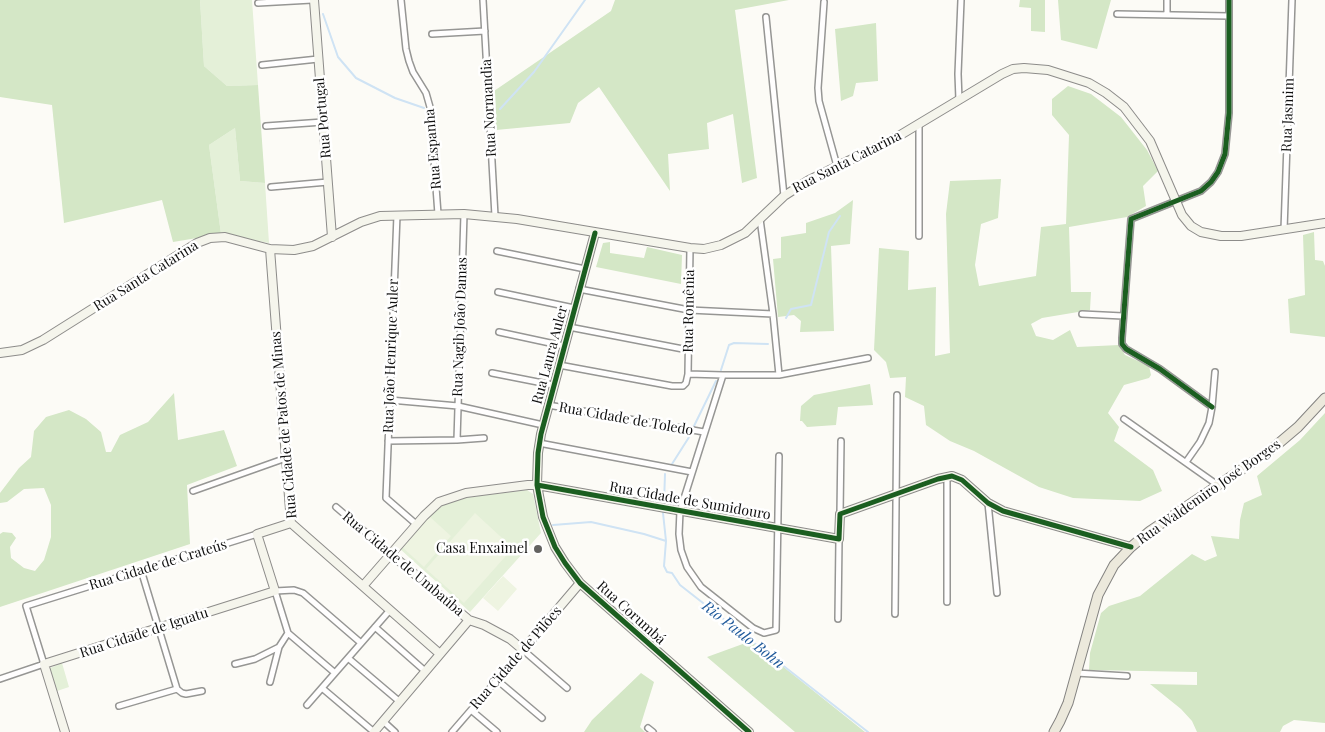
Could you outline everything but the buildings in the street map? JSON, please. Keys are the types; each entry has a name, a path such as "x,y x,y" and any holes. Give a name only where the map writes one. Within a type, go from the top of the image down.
{"main road":[{"name":"Rua Waldemiro José Borges","path":"1054,732 1066,709 1098,595 1114,565 1130,546 1219,486 1285,438 1325,398"}],"street":[{"path":"258,4 313,0"},
{"name":"Rua Portugal","path":"313,0 332,237"},
{"name":"Rua Espanha","path":"401,0 409,61 413,72 426,93 430,107 438,214"},
{"name":"Rua Normandia","path":"483,0 495,216"},
{"path":"959,101 958,74 961,0"},
{"path":"1167,0 1167,15"},
{"path":"1212,407 1160,369 1124,347 1122,338 1131,219 1201,191 1218,172 1225,154 1229,113 1229,0"},
{"name":"Rua Jasmim","path":"1284,230 1292,0"},
{"path":"824,2 818,88 819,101 837,166"},
{"path":"1117,14 1229,16"},
{"path":"766,16 784,196"},
{"path":"432,34 485,31"},
{"path":"262,65 318,59"},
{"name":"Rua Santa Catarina","path":"0,353 22,350 43,340 204,240 225,237 270,249 305,248 321,243 370,219 397,215 464,214 495,216 690,248 712,248 745,233 784,196 809,180 884,144 1002,74 1024,68 1048,70 1089,84 1106,93 1124,107 1144,132 1154,150 1182,215 1190,226 1210,235 1241,236 1325,223"},
{"path":"266,126 323,122"},
{"path":"918,125 919,236"},
{"path":"271,187 328,182"},
{"name":"Rua Nagib João Damas","path":"456,440 464,214"},
{"name":"Rua João Henrique Auler","path":"397,215 386,498 416,524"},
{"path":"760,219 779,375"},
{"name":"Rua Laura Auler","path":"537,485 539,443 543,425 595,233"},
{"name":"Rua Romênia","path":"688,374 690,248"},
{"name":"Rua Cidade de Patos de Minas","path":"270,249 291,523 440,654"},
{"path":"497,252 585,269"},
{"path":"580,289 689,310 773,314"},
{"path":"498,292 574,308"},
{"path":"1082,314 1124,316"},
{"path":"569,327 688,350"},
{"path":"499,332 564,346"},
{"path":"559,365 672,386 683,386 686,383 688,374 722,376 779,375 868,358"},
{"path":"1186,462 1206,431 1212,407 1215,372"},
{"path":"492,373 554,385"},
{"path":"722,376 680,511 679,534 686,567 695,580 709,594 758,632 769,633 776,630 779,456"},
{"path":"895,614 897,395"},
{"path":"390,400 458,406 543,425"},
{"name":"Rua Cidade de Toledo","path":"548,405 704,432"},
{"path":"1124,419 1219,486"},
{"path":"388,440 484,438"},
{"path":"838,619 841,441"},
{"path":"539,443 692,472"},
{"path":"193,491 286,458"},
{"path":"840,514 952,476 962,480 988,503 1003,512 1130,546"},
{"path":"947,477 947,602"},
{"name":"Rua Cidade de Sumidouro","path":"362,586 416,524 439,502 454,496 537,485 839,538"},
{"name":"Rua Corumbá","path":"537,485 548,532 564,564 580,583 749,732"},
{"path":"988,503 997,592"},
{"name":"Rua Cidade de Umbaúba","path":"336,507 469,620 510,638 567,688"},
{"name":"Rua Cidade de Crateús","path":"44,664 26,606 291,523"},
{"path":"257,534 288,633 335,673"},
{"path":"141,570 177,689 186,694 202,691"},
{"name":"Rua Cidade de Pilões","path":"452,732 580,583"},
{"name":"Rua Cidade de Iguatu","path":"0,679 274,591 299,591 361,643"},
{"path":"307,705 390,610"},
{"path":"322,688 374,732 469,620"},
{"path":"374,627 425,671"},
{"path":"270,682 279,647 288,633"},
{"path":"235,664 255,658 279,647"},
{"path":"348,658 400,702"},
{"path":"44,664 65,732"},
{"path":"1076,673 1127,676"},
{"path":"497,680 542,718"},
{"path":"119,706 177,689"},
{"path":"471,710 496,732"},
{"path":"383,721 395,732"},
{"path":"648,728 653,732"}],"green space":[{"path":"0,0 200,0 204,66 227,86 258,85 265,183 240,181 235,128 209,145 221,234 173,242 162,200 64,223 52,105 0,97"},
{"path":"200,0 252,0 258,85 227,86 204,66"},
{"path":"615,0 789,0 735,10 757,178 742,183 733,114 707,123 709,149 668,154 670,191 599,87 578,103 570,123 496,130 494,91 611,11"},
{"path":"1020,0 1045,0 1045,32 1031,31 1031,8 1019,7"},
{"path":"1058,0 1111,0 1097,49 1061,40"},
{"path":"876,23 878,81 856,83 853,96 841,101 835,29"},
{"path":"1068,86 1091,94 1121,117 1147,150 1158,171 1143,186 1146,206 1127,217 1069,227 1071,292 1091,292 1090,310 1042,318 1031,324 1036,336 1053,340 1070,330 1077,347 1119,345 1125,355 1149,366 1151,375 1149,378 1124,385 1108,413 1119,427 1114,441 1153,470 1162,491 1140,501 1073,498 1039,487 974,451 950,441 926,425 924,406 905,397 906,377 890,378 886,362 874,350 879,248 909,251 908,290 936,287 935,356 950,353 946,214 950,181 1001,179 998,218 981,224 975,265 979,286 1036,276 1041,227 1066,224 1069,135 1052,115 1052,99"},
{"path":"235,128 240,181 265,183 269,243 221,234 209,145"},
{"path":"853,200 850,244 831,246 834,331 800,332 801,321 794,315 778,317 773,259 781,258 781,237 806,233 806,223 835,213"},
{"path":"1314,232 1315,260 1323,261 1325,266 1325,337 1290,333 1288,299 1305,295 1303,235"},
{"path":"610,242 610,253 644,258 647,247 682,255 681,284 596,267 603,243"},
{"path":"870,384 873,405 838,407 836,425 807,427 800,421 801,406 814,395"},
{"path":"174,393 178,440 224,430 237,466 187,485 190,544 0,607 0,534 3,532 12,533 16,538 10,547 11,558 24,568 35,571 44,560 51,537 51,505 44,488 24,489 7,502 0,503 0,493 19,468 31,457 34,431 46,417 69,410 86,419 101,432 106,452 111,452 120,435 148,422"},
{"path":"1325,413 1325,723 1294,720 1283,726 1280,732 1197,732 1192,721 1181,709 1150,684 1197,685 1197,672 1089,670 1090,653 1101,613 1109,606 1140,596 1192,554 1205,561 1217,556 1211,536 1239,539 1240,520 1244,503 1262,495 1257,476 1300,440"},
{"path":"527,490 533,494 541,533 470,612 400,549 429,516 455,499"},
{"path":"475,513 513,548 464,603 426,569"},
{"path":"429,516 451,536 424,567 402,547"},
{"path":"503,576 517,589 498,611 483,598"},
{"path":"751,641 865,732 795,732 707,657"},
{"path":"62,663 69,687 57,691 50,668"},
{"path":"641,673 654,682 640,727 645,732 584,732 592,720"}],"waterway":[{"path":"500,109 534,72 585,0"},
{"path":"323,14 338,57 356,78 395,98 424,108"},
{"name":"Rio Paulo Bohn","path":"786,318 791,309 811,305 829,232 840,216"},
{"name":"Rio Paulo Bohn","path":"721,370 729,345 734,343 768,344"},
{"name":"Rio Paulo Bohn","path":"694,426 716,381"},
{"name":"Rio Paulo Bohn","path":"672,464 691,434"},
{"name":"Rio Paulo Bohn","path":"664,503 665,474"},
{"name":"Rio Paulo Bohn","path":"663,513 666,541 664,566 667,572 672,573 680,585 868,732"},
{"path":"553,525 591,522 666,541"}],"cycle path":[{"path":"1212,407 1160,369 1126,349 1122,344 1122,338 1131,219 1201,191 1218,172 1225,154 1229,113 1229,0"},
{"path":"595,233 541,434 538,453 537,485 543,517 555,547 580,583 749,732"},
{"path":"537,485 839,539 840,514 938,479 952,476 962,480 988,503 1003,511 1131,547"}],"place":[{"name":"Casa Enxaimel","path":"538,549"}]}
